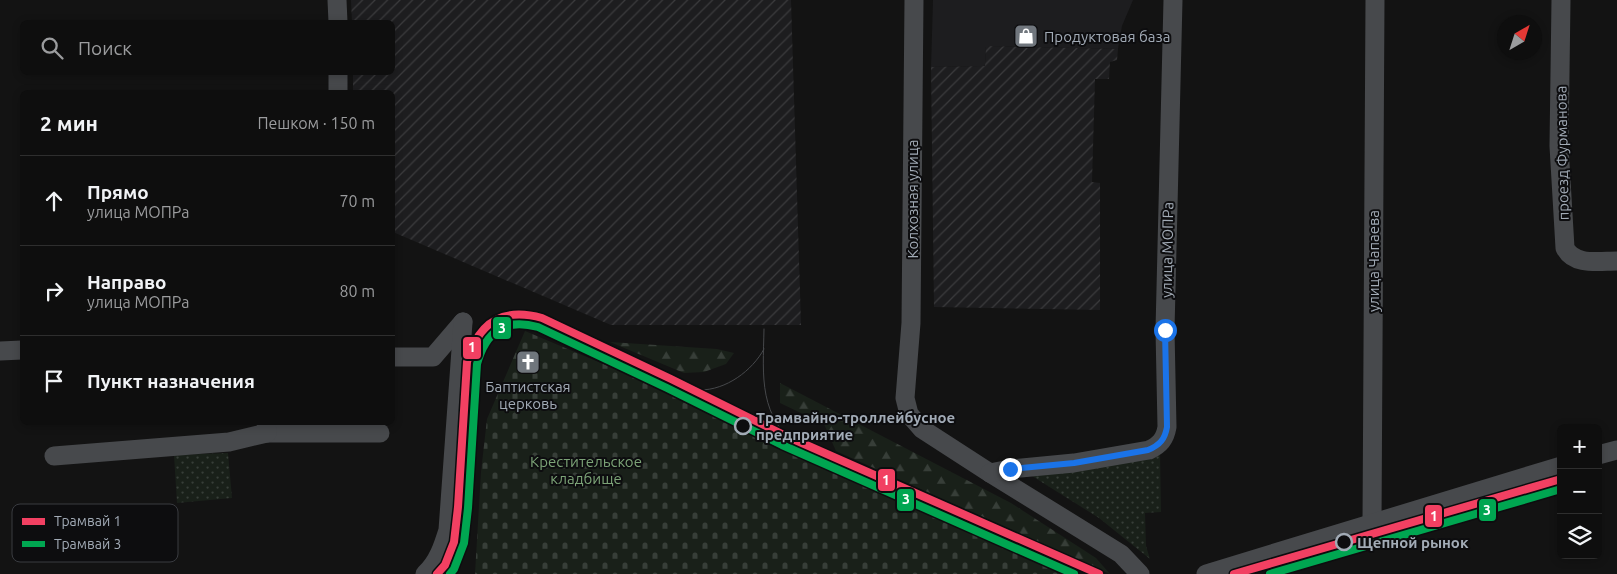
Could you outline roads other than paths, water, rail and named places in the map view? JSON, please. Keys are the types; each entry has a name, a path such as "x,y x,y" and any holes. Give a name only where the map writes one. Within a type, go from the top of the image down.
{"street":[{"path":"337,0 338,20"},
{"name":"Колхозная улица","path":"914,0 911,323 905,398 909,414 922,429 990,473"},
{"name":"улица МОПРа","path":"990,473 1010,469 1074,463 1148,450 1155,448 1166,437 1165,330 1173,0"},
{"name":"улица Чапаева","path":"1372,523 1375,0"},
{"name":"проезд Фурманова","path":"1561,0 1560,146 1565,248 1568,254 1582,261 1617,261"},
{"path":"338,75 338,90"},
{"path":"395,357 433,356 462,322 448,530 444,546 427,573"},
{"path":"0,351 20,350"},
{"path":"54,456 228,442 267,428 380,433"},
{"path":"1602,454 1617,450"},
{"path":"1206,574 1557,467"},
{"path":"990,473 1121,554 1140,574"}],"tram line":[{"name":"1","path":"437,574 445,565 454,542 467,362 472,348 485,328 494,321 515,315 542,318 786,436 1099,574"},
{"name":"3","path":"450,574 454,569 464,543 477,364 486,343 492,335 498,330 516,324 538,327 782,445 1074,574"},
{"path":"764,329 764,380 770,410 777,424 801,451"},
{"path":"668,384 700,390 719,387 729,383 745,372 753,365 764,349"},
{"name":"1","path":"1234,574 1557,480"},
{"name":"3","path":"1270,574 1557,490"}],"place":[{"name":"Продуктовая база","path":"1026,36"},
{"name":"Баптистская церковь","path":"528,362"},
{"name":"Трамвайно-троллейбусное предприятие","path":"743,426"},
{"name":"Щепной рынок","path":"1344,542"}],"park label":[{"name":"Крестительское кладбище","path":"586,470"}]}
